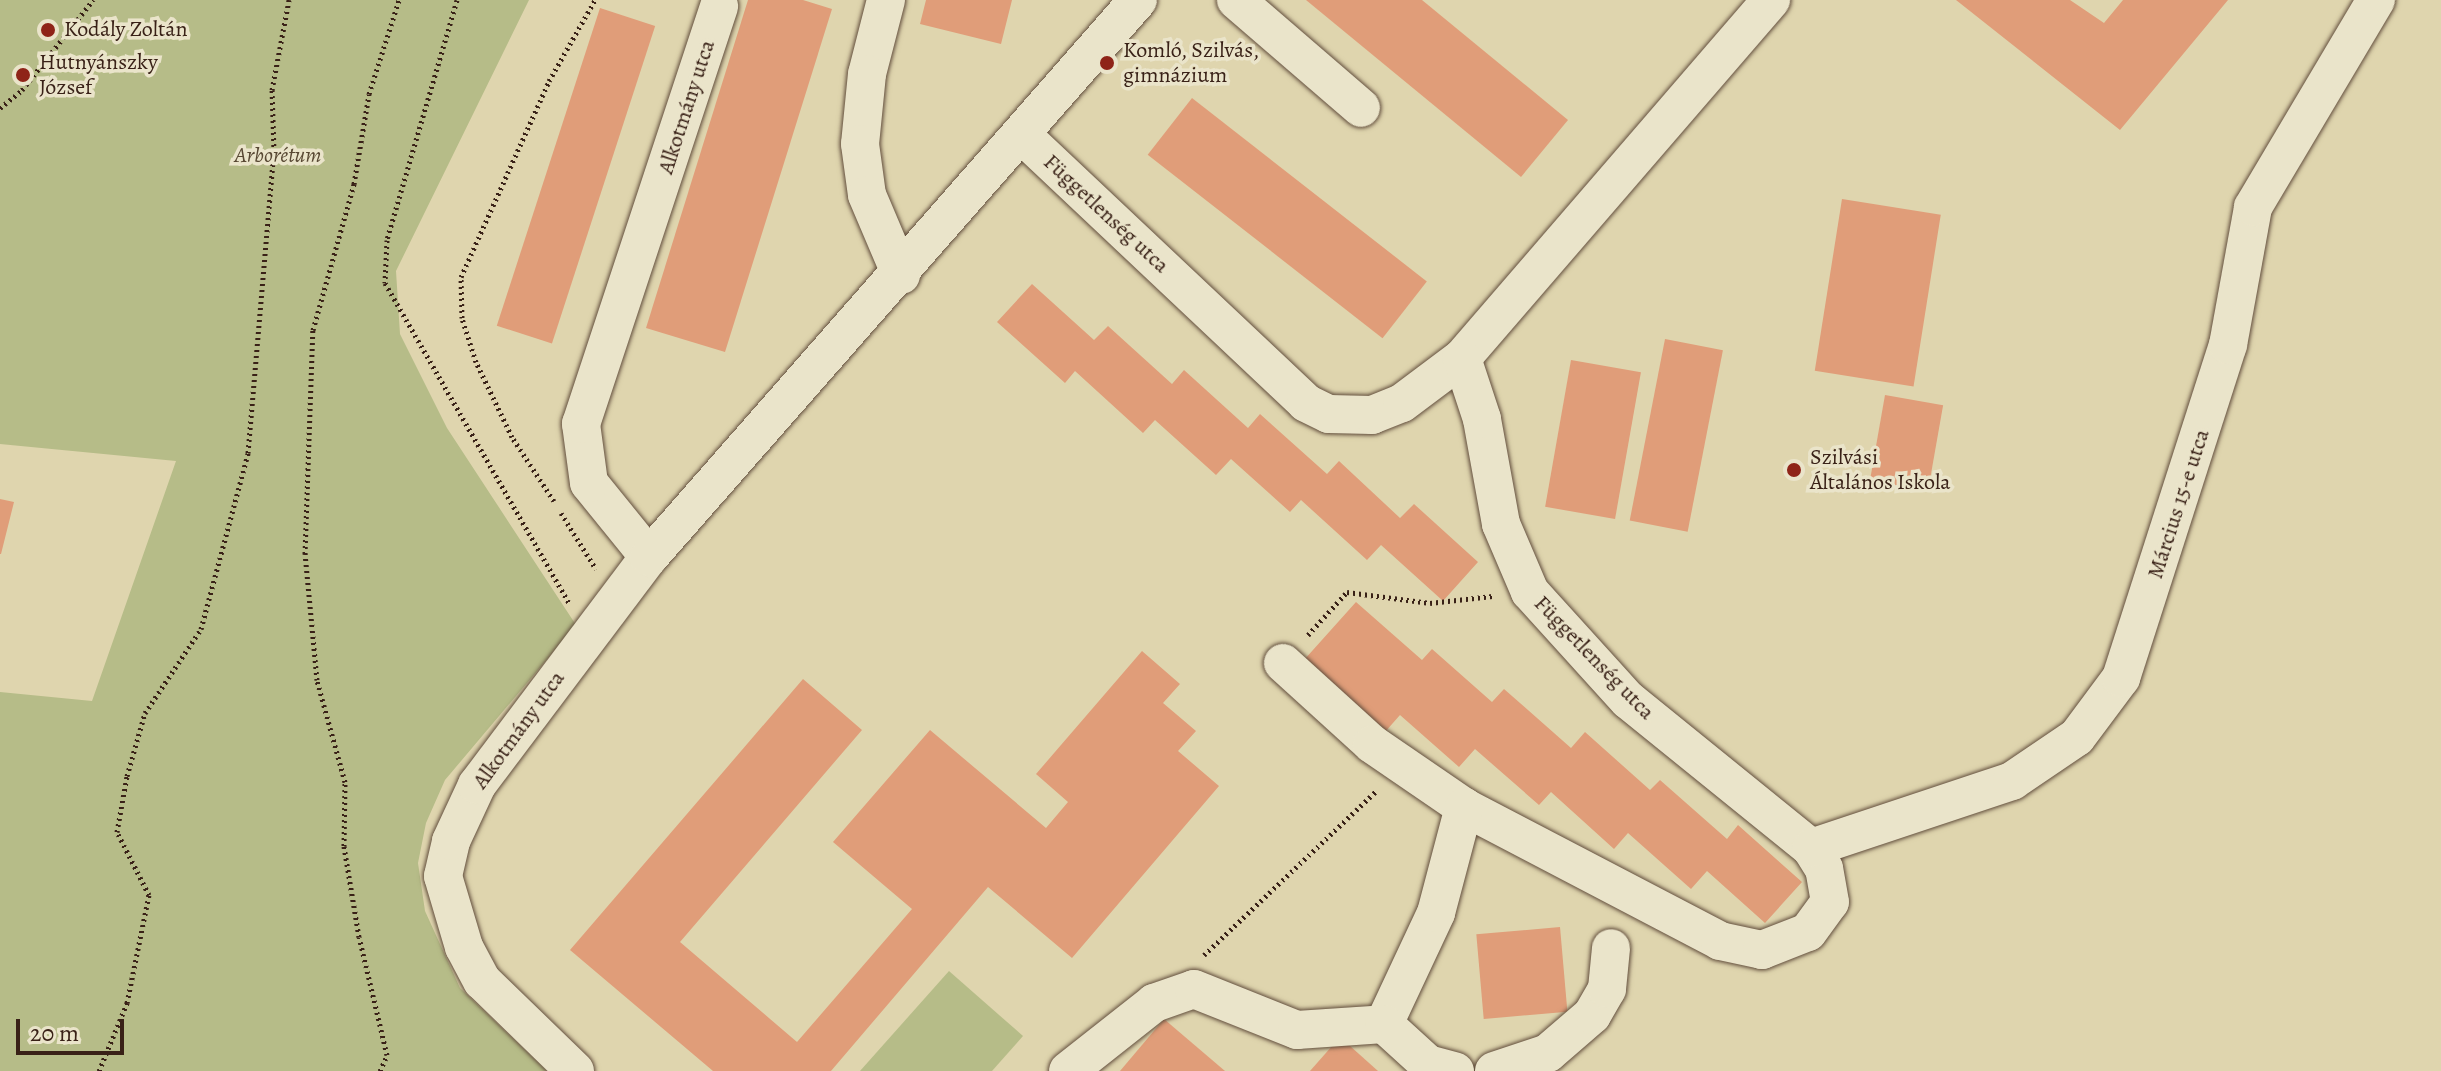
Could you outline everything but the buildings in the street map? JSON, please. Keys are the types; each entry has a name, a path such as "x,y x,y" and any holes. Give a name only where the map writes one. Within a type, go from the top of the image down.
{"street":[{"path":"886,0 867,74 860,144 867,195 901,275"},
{"name":"Alkotmány utca","path":"575,1071 482,981 464,947 443,876 451,841 477,785 649,557 901,275 1138,0"},
{"path":"1236,0 1361,108"},
{"name":"Függetlenség utca","path":"1022,135 1306,403 1329,414 1372,415 1402,403 1462,358 1771,0"},
{"name":"Március 15-e utca","path":"1811,848 2012,781 2077,737 2121,678 2228,345 2253,207 2376,0"},
{"name":"Alkotmány utca","path":"649,557 589,483 581,424 719,6"},
{"name":"Függetlenség utca","path":"1462,358 1482,419 1501,524 1530,592 1628,700 1811,848"},
{"path":"1283,663 1403,765 1464,807 1720,941 1762,950 1808,932 1830,902 1824,869 1811,848"},
{"path":"1384,1024 1436,913 1464,807"},
{"path":"1494,1071 1548,1053 1592,1015 1607,989 1611,948"},
{"path":"1068,1071 1154,1003 1194,989 1297,1030 1384,1024 1428,1064 1455,1071"}],"path":[{"path":"0,108 22,90 93,0"},
{"path":"99,1071 127,1003 149,895 117,832 127,776 145,713 201,629 248,453 274,152 272,90 289,0"},
{"path":"380,1071 387,1055 359,937 344,846 345,782 317,680 305,554 313,330 354,184 369,94 399,0"},
{"path":"457,0 387,240 385,283 558,588 606,613"},
{"path":"595,0 549,81 461,277 462,318 494,400 606,613"},
{"path":"1283,663 1347,592 1430,603 1530,592"},
{"path":"1199,960 1403,765"}],"green space":[{"name":"Arborétum","path":"0,0 529,0 396,271 400,334 447,428 576,625 445,780 426,823 418,863 425,911 460,988 547,1071 0,1071 0,692 92,701 176,461 0,444"},
{"path":"949,971 1023,1036 992,1071 860,1071"}],"place":[{"name":"Kodály Zoltán","path":"48,30"},
{"name":"Komló, Szilvás, gimnázium","path":"1107,63"},
{"name":"Hutnyánszky József","path":"23,75"},
{"name":"Szilvási Általános Iskola","path":"1794,470"}]}
